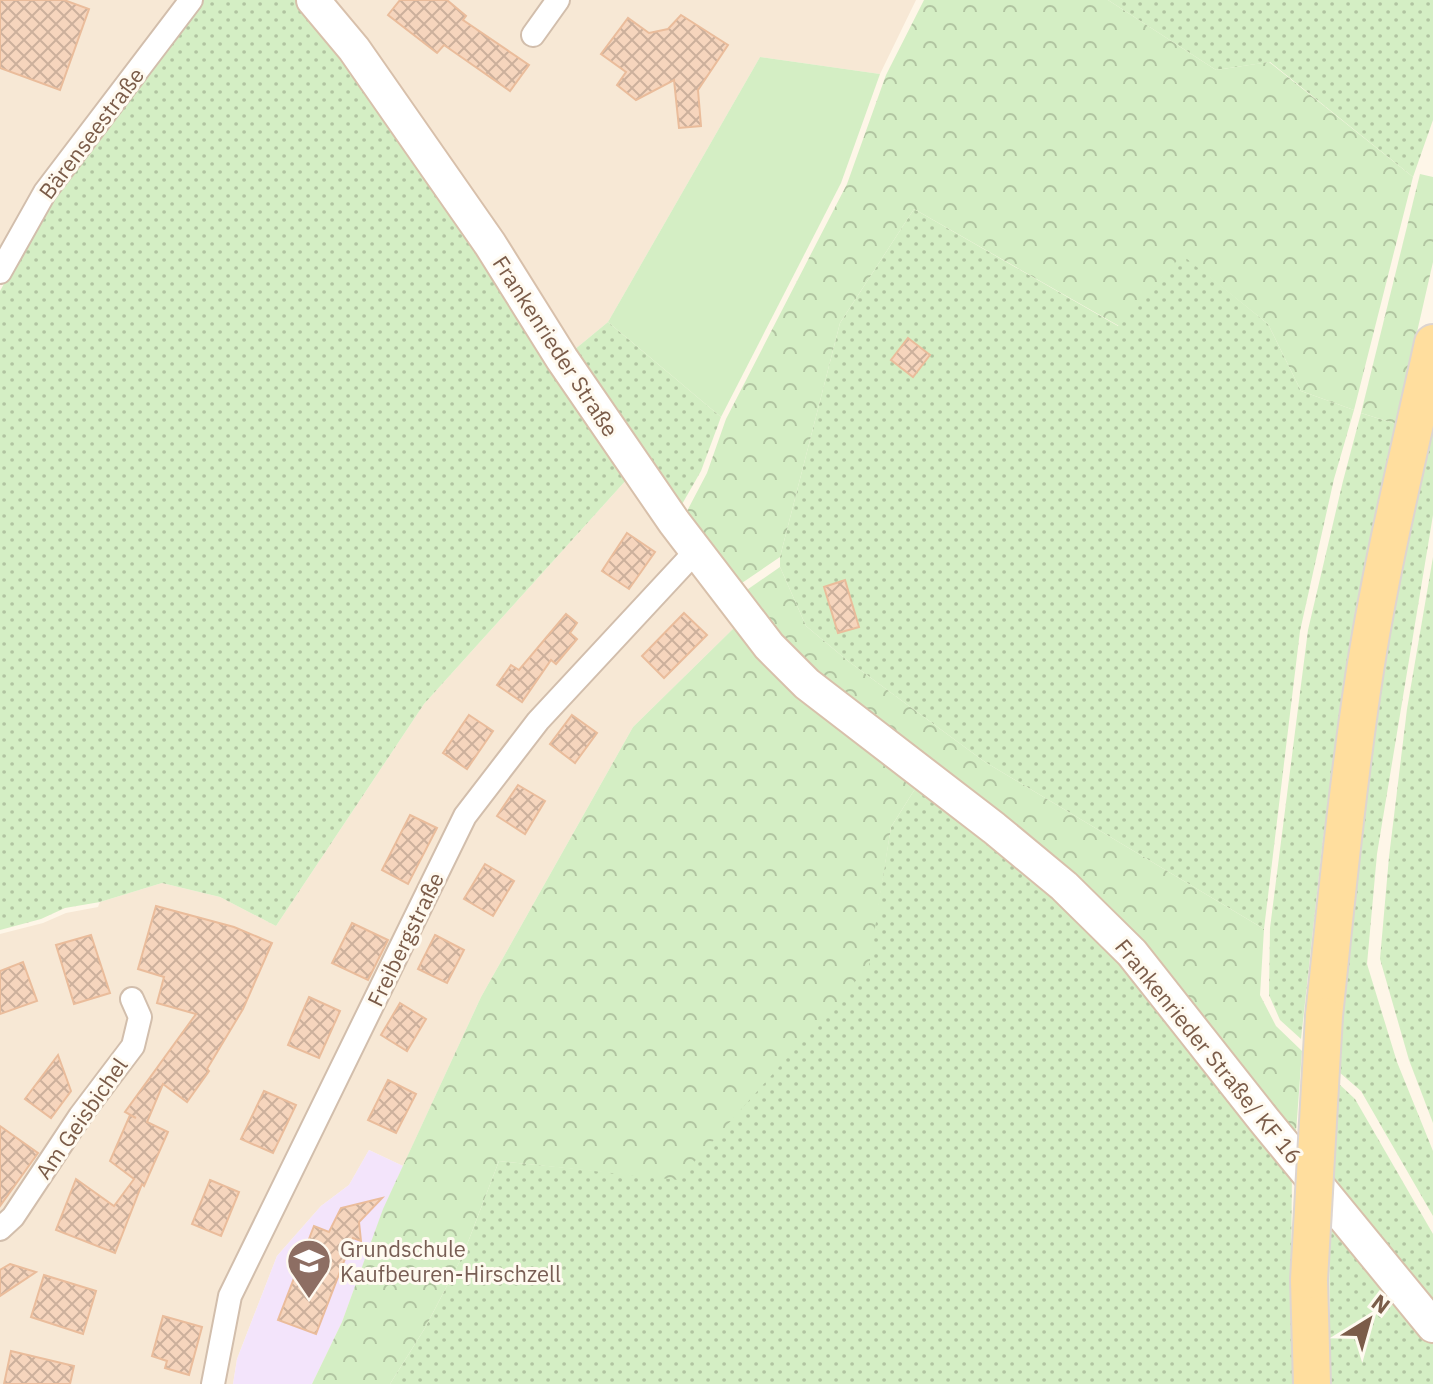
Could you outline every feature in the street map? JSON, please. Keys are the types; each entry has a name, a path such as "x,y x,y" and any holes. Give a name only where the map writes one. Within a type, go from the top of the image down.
{"main road":[{"path":"1312,1384 1309,1280 1324,1016 1341,844 1364,674 1433,343"}],"street":[{"name":"Bärenseestraße","path":"0,272 45,192 191,0"},
{"name":"Frankenrieder Straße","path":"313,0 354,49 490,244 562,359 695,552 769,646 807,684"},
{"path":"533,35 558,0"},
{"name":"Freibergstraße","path":"213,1384 230,1296 465,816 538,721 695,552"},
{"name":"Frankenrieder Straße/ KF 16","path":"807,684 994,828 1064,886 1132,953 1433,1326"},
{"name":"Am Geisbichel","path":"0,1229 13,1217 104,1082 133,1046 140,1017 132,999"}],"shaded area":[{"path":"0,0 186,0 0,272"},
{"path":"332,0 916,0 880,74 760,57 608,322 574,350"},
{"path":"628,478 738,624 633,727 481,997 403,1166 369,1150 349,1185 321,1206 277,1256 237,1359 233,1384 0,1384 0,934 43,923 66,913 98,907 100,902 162,883 220,897 276,926 424,704"},
{"path":"369,1150 403,1166 383,1210 342,1322 312,1384 233,1384 237,1359 277,1256 321,1206 349,1185"}],"green space":[{"path":"198,0 300,0 345,56 628,478 424,704 276,926 220,897 162,883 100,902 65,908 41,919 0,930 0,291 52,196"},
{"path":"924,0 1108,0 1216,70 1269,62 1413,177 1354,410 1301,391 1268,324 1182,255 1119,326 914,209 840,323 780,557 736,587 686,513 707,473 726,419 847,184 886,75"},
{"path":"1108,0 1433,0 1433,120 1413,177 1270,62 1216,70"},
{"path":"760,57 880,74 841,183 721,417 608,322"},
{"path":"1420,174 1433,177 1433,262 1396,424 1361,413"},
{"path":"914,209 1118,326 1182,254 1268,324 1301,391 1354,410 1334,479 1300,631 1264,929 985,762 848,661 806,626 780,567 780,557 840,323"},
{"path":"608,322 721,417 701,471 681,506 574,350"},
{"path":"1433,402 1433,515 1377,854 1367,964 1397,1062 1433,1151 1433,1216 1361,1091 1339,1072 1340,1016 1379,680"},
{"path":"1361,413 1396,424 1350,671 1323,839 1301,1039 1280,1020 1269,995 1270,928 1308,630"},
{"path":"1433,557 1433,1123 1409,1060 1380,959 1407,709"},
{"path":"780,567 806,626 848,661 985,762 1264,929 1260,995 1276,1026 1302,1051 1295,1146 1141,946 813,679 741,594"},
{"path":"738,624 920,781 891,827 869,966 678,1180 499,1161 463,1255 425,1328 390,1384 312,1384 342,1322 383,1209 481,997 633,727"},
{"path":"920,781 1127,959 1292,1167 1291,1279 1295,1384 390,1384 425,1328 463,1255 499,1161 678,1179 868,966 891,827"},
{"path":"1338,1083 1355,1099 1433,1234 1433,1311 1333,1190"},
{"path":"1329,1214 1433,1337 1433,1384 1330,1384"}],"building":[{"path":"0,0 64,0 89,9 60,90 0,68"},
{"path":"400,0 447,0 466,16 463,20 529,65 510,91 444,45 437,53 388,15"},
{"path":"681,15 728,45 698,90 701,126 679,128 674,80 636,100 617,85 626,72 601,54 628,18 649,33 668,29"},
{"path":"908,338 930,355 913,377 891,360"},
{"path":"627,533 655,552 629,589 602,571"},
{"path":"845,580 859,627 838,633 824,587"},
{"path":"684,613 707,635 664,678 642,656"},
{"path":"566,614 577,623 570,633 577,639 556,664 551,660 522,702 497,685 511,665 519,670"},
{"path":"469,715 493,731 467,769 443,753"},
{"path":"572,715 597,733 575,763 550,744"},
{"path":"518,785 545,801 525,834 497,816"},
{"path":"410,815 437,828 408,884 382,870"},
{"path":"485,864 514,881 493,916 464,899"},
{"path":"156,906 234,927 272,943 243,1009 207,1069 209,1071 187,1102 163,1084 147,1122 168,1132 144,1186 142,1184 115,1253 56,1230 76,1179 114,1206 134,1179 110,1161 130,1115 136,1118 125,1112 196,1014 157,1003 164,977 138,969"},
{"path":"352,923 388,940 368,980 332,963"},
{"path":"91,935 110,993 74,1004 56,945"},
{"path":"435,935 464,950 447,983 418,969"},
{"path":"23,962 37,1001 0,1014 0,971"},
{"path":"309,997 340,1011 319,1058 288,1045"},
{"path":"400,1003 426,1019 407,1051 381,1035"},
{"path":"58,1055 71,1091 51,1118 25,1099"},
{"path":"388,1080 416,1094 396,1133 368,1120"},
{"path":"264,1091 296,1105 273,1153 241,1139"},
{"path":"0,1126 38,1153 0,1206"},
{"path":"210,1180 239,1192 221,1236 192,1224"},
{"path":"382,1198 359,1222 361,1241 353,1238 316,1334 278,1320 314,1226 329,1232 341,1208"},
{"path":"10,1264 36,1272 0,1296 0,1270"},
{"path":"44,1275 96,1291 83,1334 31,1317"},
{"path":"163,1316 202,1327 189,1375 165,1368 167,1361 152,1356"},
{"path":"11,1351 74,1366 70,1384 4,1384"}],"place":[{"name":"Grundschule Kaufbeuren-Hirschzell","path":"309,1300"}]}
